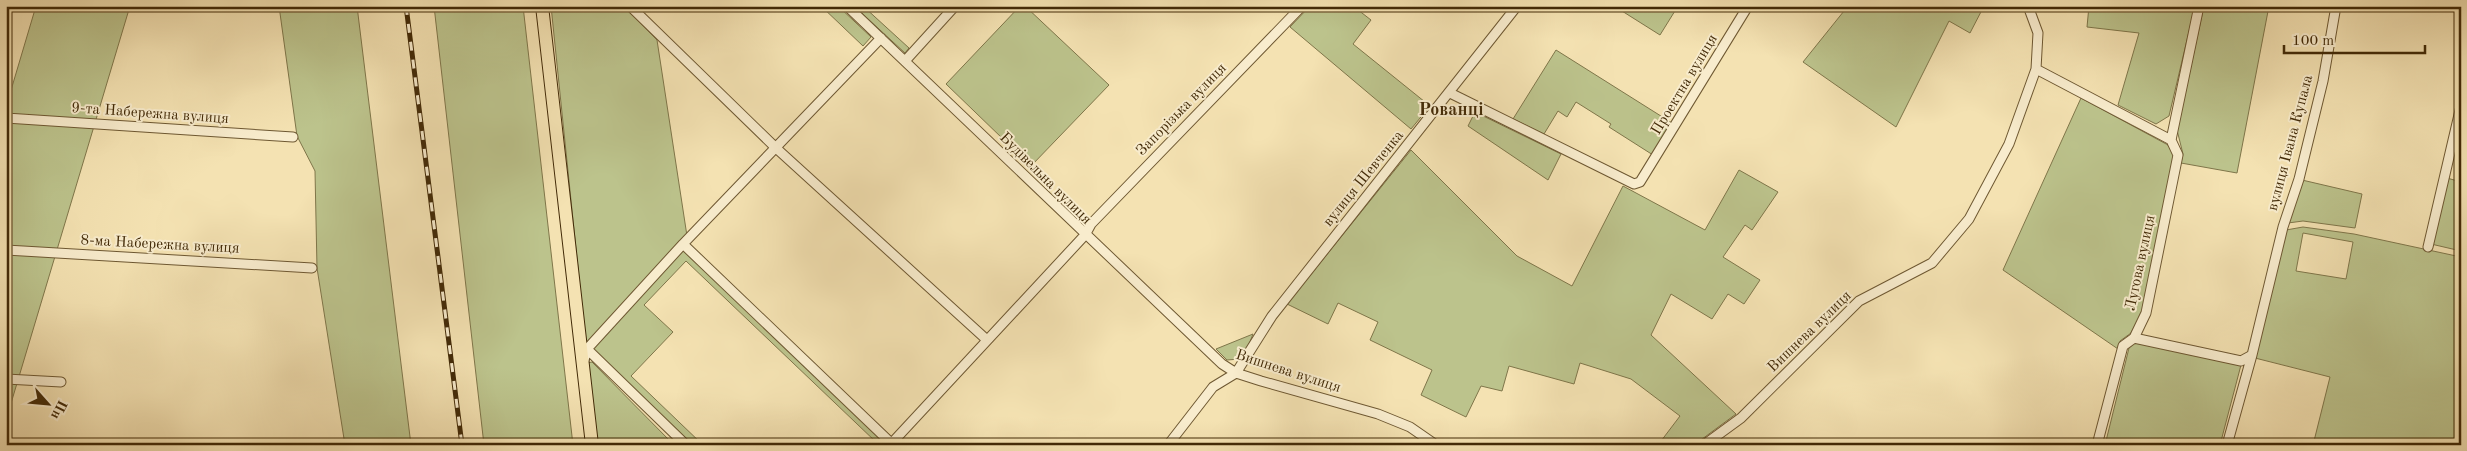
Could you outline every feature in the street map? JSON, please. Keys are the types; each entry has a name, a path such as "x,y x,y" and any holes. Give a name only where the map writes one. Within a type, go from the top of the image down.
{"main road":[{"path":"542,6 586,355 592,445"}],"street":[{"path":"630,6 776,148 987,340"},
{"name":"Будівельна вулиця","path":"847,6 1085,235 890,444"},
{"path":"905,61 955,6"},
{"name":"Запорізька вулиця","path":"1085,235 1091,224 1302,6"},
{"name":"вулиця Шевченка","path":"1236,373 1272,316 1517,6"},
{"name":"Проектна вулиця","path":"1450,93 1634,184 1644,179 1748,6"},
{"name":"Вишнева вулиця","path":"1704,445 1741,418 1859,301 1932,263 1969,219 2009,144 2036,69 2038,33 2028,6"},
{"name":"Лугова вулиця","path":"2097,445 2123,346 2134,338 2146,313 2178,155 2171,140 2199,6"},
{"name":"вулиця Івана Купала","path":"2252,355 2283,227 2299,179 2323,81 2336,6"},
{"path":"686,445 586,355 683,244 881,38"},
{"path":"2036,69 2171,140"},
{"path":"2428,247 2461,106"},
{"name":"9-та Набережна вулиця","path":"6,118 293,137"},
{"name":"Вишнева вулиця","path":"1085,235 1222,364 1236,373 1378,414 1410,427 1436,445"},
{"path":"683,244 890,444"},
{"name":"8-ма Набережна вулиця","path":"6,250 312,268"},
{"path":"2134,338 2241,362 2252,355"},
{"path":"2227,445 2252,355"},
{"path":"1168,445 1213,387 1236,373"},
{"path":"6,379 61,382"}],"green space":[{"path":"36,6 130,6 6,420 6,107"},
{"path":"279,6 357,6 411,445 345,445 317,268 315,171 297,136"},
{"path":"434,6 523,6 573,445 484,445"},
{"path":"551,6 624,6 657,40 687,236 586,346"},
{"path":"821,6 838,6 871,37 863,46"},
{"path":"854,6 863,6 909,48 905,53"},
{"path":"1020,6 1025,6 1109,85 1031,166 946,84"},
{"path":"1310,6 1353,6 1371,20 1353,44 1430,106 1411,129 1290,27"},
{"path":"1614,6 1678,6 1660,35"},
{"path":"1848,6 1984,6 1970,33 1949,21 1896,127 1803,62"},
{"path":"2089,6 2195,6 2169,116 2156,124 2118,105 2139,33 2087,27"},
{"path":"2204,6 2269,6 2237,173 2181,163 2183,154 2177,130"},
{"path":"1556,50 1672,123 1653,155 1609,127 1611,124 1576,102 1567,117 1558,111 1544,134 1513,119"},
{"path":"2081,98 2168,145 2174,155 2142,312 2131,333 2120,341 2118,349 2003,270"},
{"path":"1475,112 1561,154 1548,180 1468,126"},
{"path":"1411,150 1517,256 1572,286 1623,186 1705,230 1739,170 1778,192 1752,230 1745,225 1723,257 1760,280 1744,304 1728,294 1712,319 1671,294 1651,335 1736,414 1694,445 1658,445 1680,416 1631,379 1580,363 1574,384 1509,366 1502,391 1481,386 1466,417 1421,395 1432,370 1370,340 1378,322 1338,303 1328,324 1287,304"},
{"path":"2447,178 2461,182 2461,251 2431,244"},
{"path":"2302,180 2362,194 2355,228 2303,221 2288,223"},
{"path":"2303,227 2354,234 2461,257 2461,445 2313,445 2330,377 2255,358 2286,230","holes":["2303,233 2353,242 2346,279 2296,271"]},
{"path":"683,248 886,443 885,445 876,445 877,443 686,261 644,305 673,332 631,376 703,445 692,445 592,348"},
{"path":"1253,334 1246,352 1240,359 1227,360 1216,349"},
{"path":"2136,342 2241,365 2220,445 2105,445 2129,348"},
{"path":"592,362 674,445 596,445 587,363"}],"railway":[{"path":"406,6 462,445"}],"district":[{"name":"Рованці","path":"1451,110"}]}
